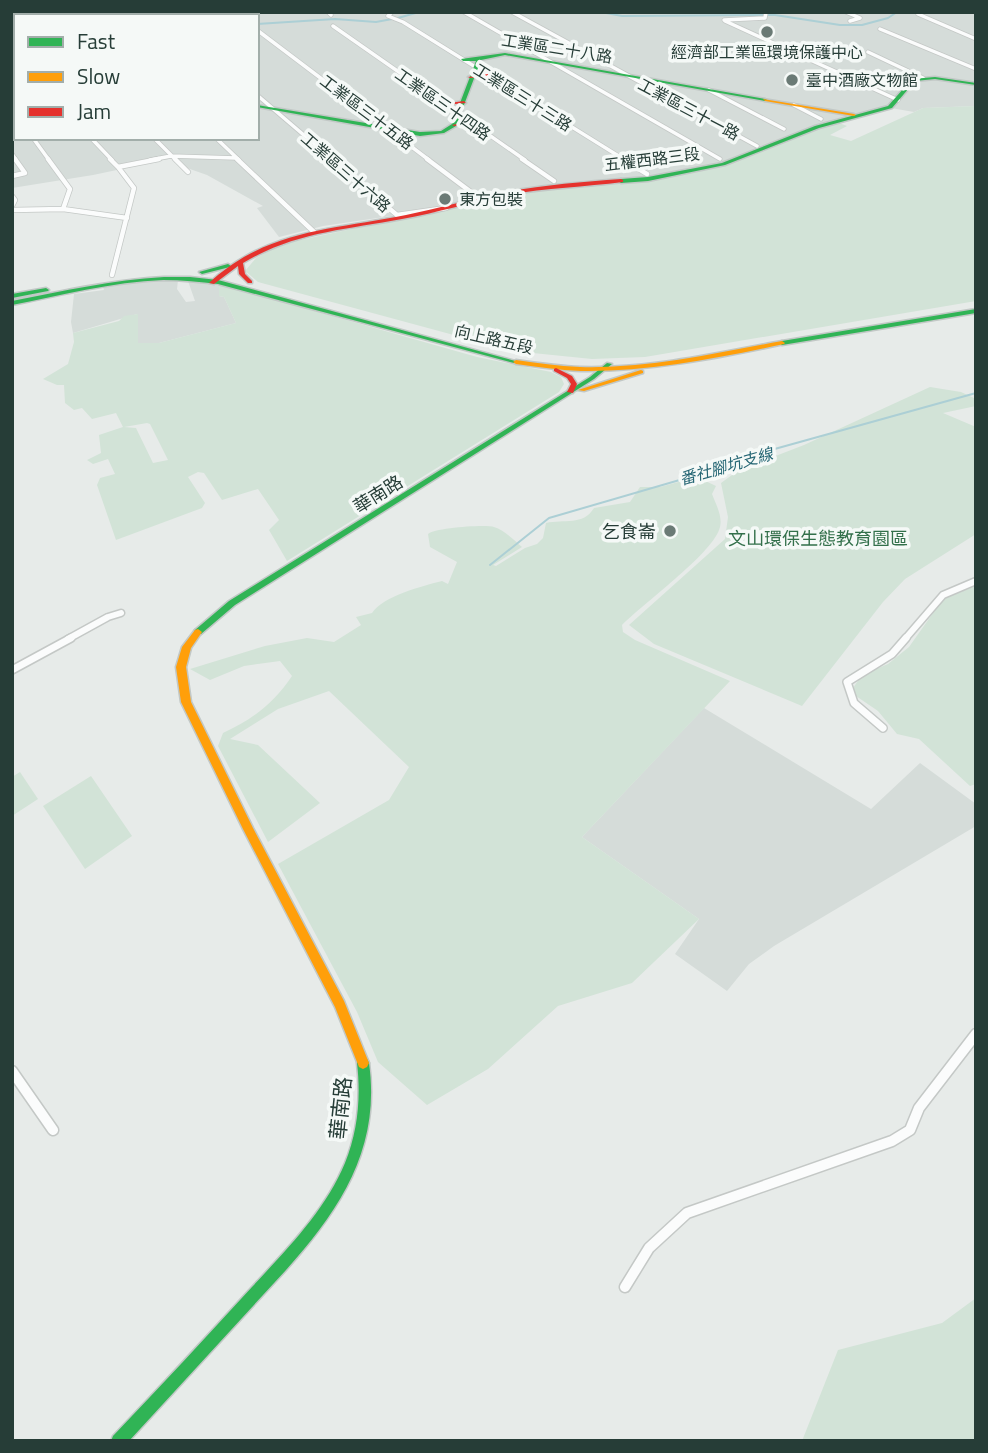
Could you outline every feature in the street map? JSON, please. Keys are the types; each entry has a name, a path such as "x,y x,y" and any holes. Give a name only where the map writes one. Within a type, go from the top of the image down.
{"street":[{"path":"230,12 252,12"},
{"name":"工業區三十三路","path":"392,12 388,15 390,17 400,20 463,60"},
{"path":"464,12 720,159"},
{"name":"工業區三十一路","path":"512,12 626,75"},
{"path":"846,12 860,18 850,20"},
{"path":"918,14 976,39"},
{"path":"766,15 723,20 898,100"},
{"name":"工業區三十四路","path":"333,26 554,181"},
{"path":"880,29 976,69"},
{"name":"工業區三十五路","path":"259,32 475,195"},
{"path":"520,56 532,52"},
{"path":"868,52 923,78 976,84"},
{"name":"工業區二十八路","path":"475,67 496,54 520,56 597,69 646,81 794,105 817,114 858,116"},
{"path":"463,60 488,75"},
{"path":"562,69 573,65"},
{"path":"597,69 609,66"},
{"path":"454,125 475,67"},
{"name":"工業區三十三路","path":"488,75 647,174"},
{"name":"五權西路三段","path":"218,280 270,243 314,232 528,191 648,179 705,169 740,159 817,127 888,108 898,100 911,82 923,78"},
{"name":"工業區三十一路","path":"646,81 757,146"},
{"path":"730,96 784,129"},
{"path":"259,101 277,113 293,112 411,132 439,132 454,125 471,122"},
{"path":"444,104 464,102"},
{"name":"工業區三十六路","path":"277,113 397,215 446,208"},
{"path":"359,123 375,119"},
{"path":"398,136 411,132"},
{"path":"34,140 70,189 64,209"},
{"path":"93,140 134,188 112,275"},
{"path":"157,140 188,173"},
{"path":"218,140 314,232"},
{"path":"12,154 25,173 12,176"},
{"path":"118,167 172,156 236,158"},
{"path":"12,196 15,200 12,208 64,209 127,219"},
{"path":"202,272 238,264 242,274 250,282"},
{"name":"向上路五段","path":"12,301 112,275 159,270 202,272 218,280"},
{"name":"向上路五段","path":"12,301 124,275 175,273 218,280 509,360 564,368 689,359 976,309"},
{"name":"華南路","path":"118,1441 191,1365 313,1227 353,1161 362,1129 364,1067 345,1014 221,777 183,692 181,667 196,633 211,618 571,392 606,366"},
{"path":"552,403 601,382 666,366"},
{"path":"546,368 570,377 573,384 571,392"},
{"path":"883,728 853,704 846,692 847,681 892,654 939,598 976,581"},
{"path":"12,670 108,617 121,613"},
{"path":"625,1287 649,1248 687,1213 892,1141 910,1130 919,1108 976,1034"},
{"path":"12,1070 53,1130"}],"shaded area":[{"path":"976,12 976,106 923,108 914,112 891,108 817,126 721,163 647,177 580,181 498,193 391,216 323,226 279,237 257,208 263,206 207,175 187,168 179,159 12,188 12,97 14,140 259,140 259,14 30,14"},
{"path":"178,280 177,289 186,302 195,301 188,281 219,286 219,296 224,297 236,323 159,343 138,343 137,314 73,333 71,322 74,294 104,290 103,287 112,285"},
{"path":"704,708 871,809 920,763 976,804 976,826 774,946 749,964 727,991 675,954 699,919 582,837"}],"green space":[{"path":"976,106 976,301 645,357 592,359 513,351 258,282 245,271 256,258 282,244 509,195 686,174 738,161 819,127 839,123 847,126 830,135 851,141 923,108"},
{"path":"219,286 227,286 477,357 551,372 561,377 564,384 559,392 287,561 269,530 279,520 258,489 222,500 204,473 198,472 188,477 205,503 202,508 116,540 97,485 100,478 115,474 108,459 93,464 87,460 101,453 99,435 123,427 116,413 92,419 82,408 74,410 65,403 64,385 43,379 68,364 74,342 73,333 119,321 124,316 138,314 138,343 159,343 236,323 224,297 219,296","holes":["150,424 168,460 153,463 136,428 124,427"]},
{"name":"文山環保生態教育園區","path":"930,387 961,392 976,399 976,406 943,413 976,427 976,534 905,579 883,602 802,706 654,644 629,625 725,539 728,517 721,483 739,470 804,445"},
{"path":"697,477 716,486 712,494 720,516 719,530 690,566 622,625 623,632 635,640 730,681 582,837 699,919 632,983 558,1006 488,1069 427,1105 378,1062 357,1012 278,864 389,800 409,767 329,691 278,709 230,739 258,745 320,803 268,842 218,746 223,733 262,709 292,676 280,661 244,666 210,680 190,669 265,646 307,638 334,642 361,625 356,617 372,613 394,597 442,581 448,584 457,562 430,547 428,534 432,532 481,526 501,530 522,547 493,565 496,566 525,548 537,544 543,538 546,523 579,520 590,514 594,508 630,502 640,487 660,487"},
{"path":"976,586 976,784 970,786 919,739 897,734 878,711 856,696 853,688 862,675 888,664 909,647 943,599"},
{"path":"20,772 38,799 12,816 12,777"},
{"path":"91,776 132,836 85,869 43,806"},
{"path":"976,1298 976,1441 802,1441 838,1350 942,1323"}],"waterway":[{"path":"398,18 419,12"},
{"path":"601,12 622,16 775,15 840,25 862,25 888,18 897,12"},
{"path":"259,24 335,19 376,22 392,19"},
{"name":"番社腳坑支線","path":"490,565 549,518 714,470 771,450 976,393"}],"traffic: fast":[{"path":"259,106 420,134 442,132 454,125 479,59 505,54 765,100"},
{"path":"463,60 479,59"},
{"path":"621,181 648,179 723,164 817,127 890,107 914,80 935,78 976,84"},
{"path":"202,272 228,266"},
{"path":"12,303 139,280 164,278 218,282 516,362"},
{"path":"12,296 46,290"},
{"path":"782,343 976,311"},
{"path":"198,632 232,603 592,378 609,364"},
{"path":"118,1441 206,1349 305,1238 337,1194 356,1151 363,1122 366,1092 363,1063"}],"traffic: slow":[{"path":"230,12 252,12"},
{"path":"765,100 854,115"},
{"path":"516,362 582,369 616,368 782,343"},
{"path":"582,390 641,372"},
{"path":"198,632 187,647 181,667 186,702 248,829 340,1005 363,1063"}],"traffic: jam":[{"path":"470,77 488,75"},
{"path":"444,104 464,102"},
{"path":"454,125 471,122"},
{"path":"212,283 259,251 304,235 405,217 518,192 621,181"},
{"path":"241,264 242,274 250,282"},
{"path":"556,370 570,377 574,384 571,392"}],"place":[{"name":"經濟部工業區環境保護中心","path":"767,32"},
{"name":"臺中酒廠文物館","path":"792,80"},
{"name":"東方包裝","path":"445,199"},
{"name":"乞食崙","path":"670,531"}]}
